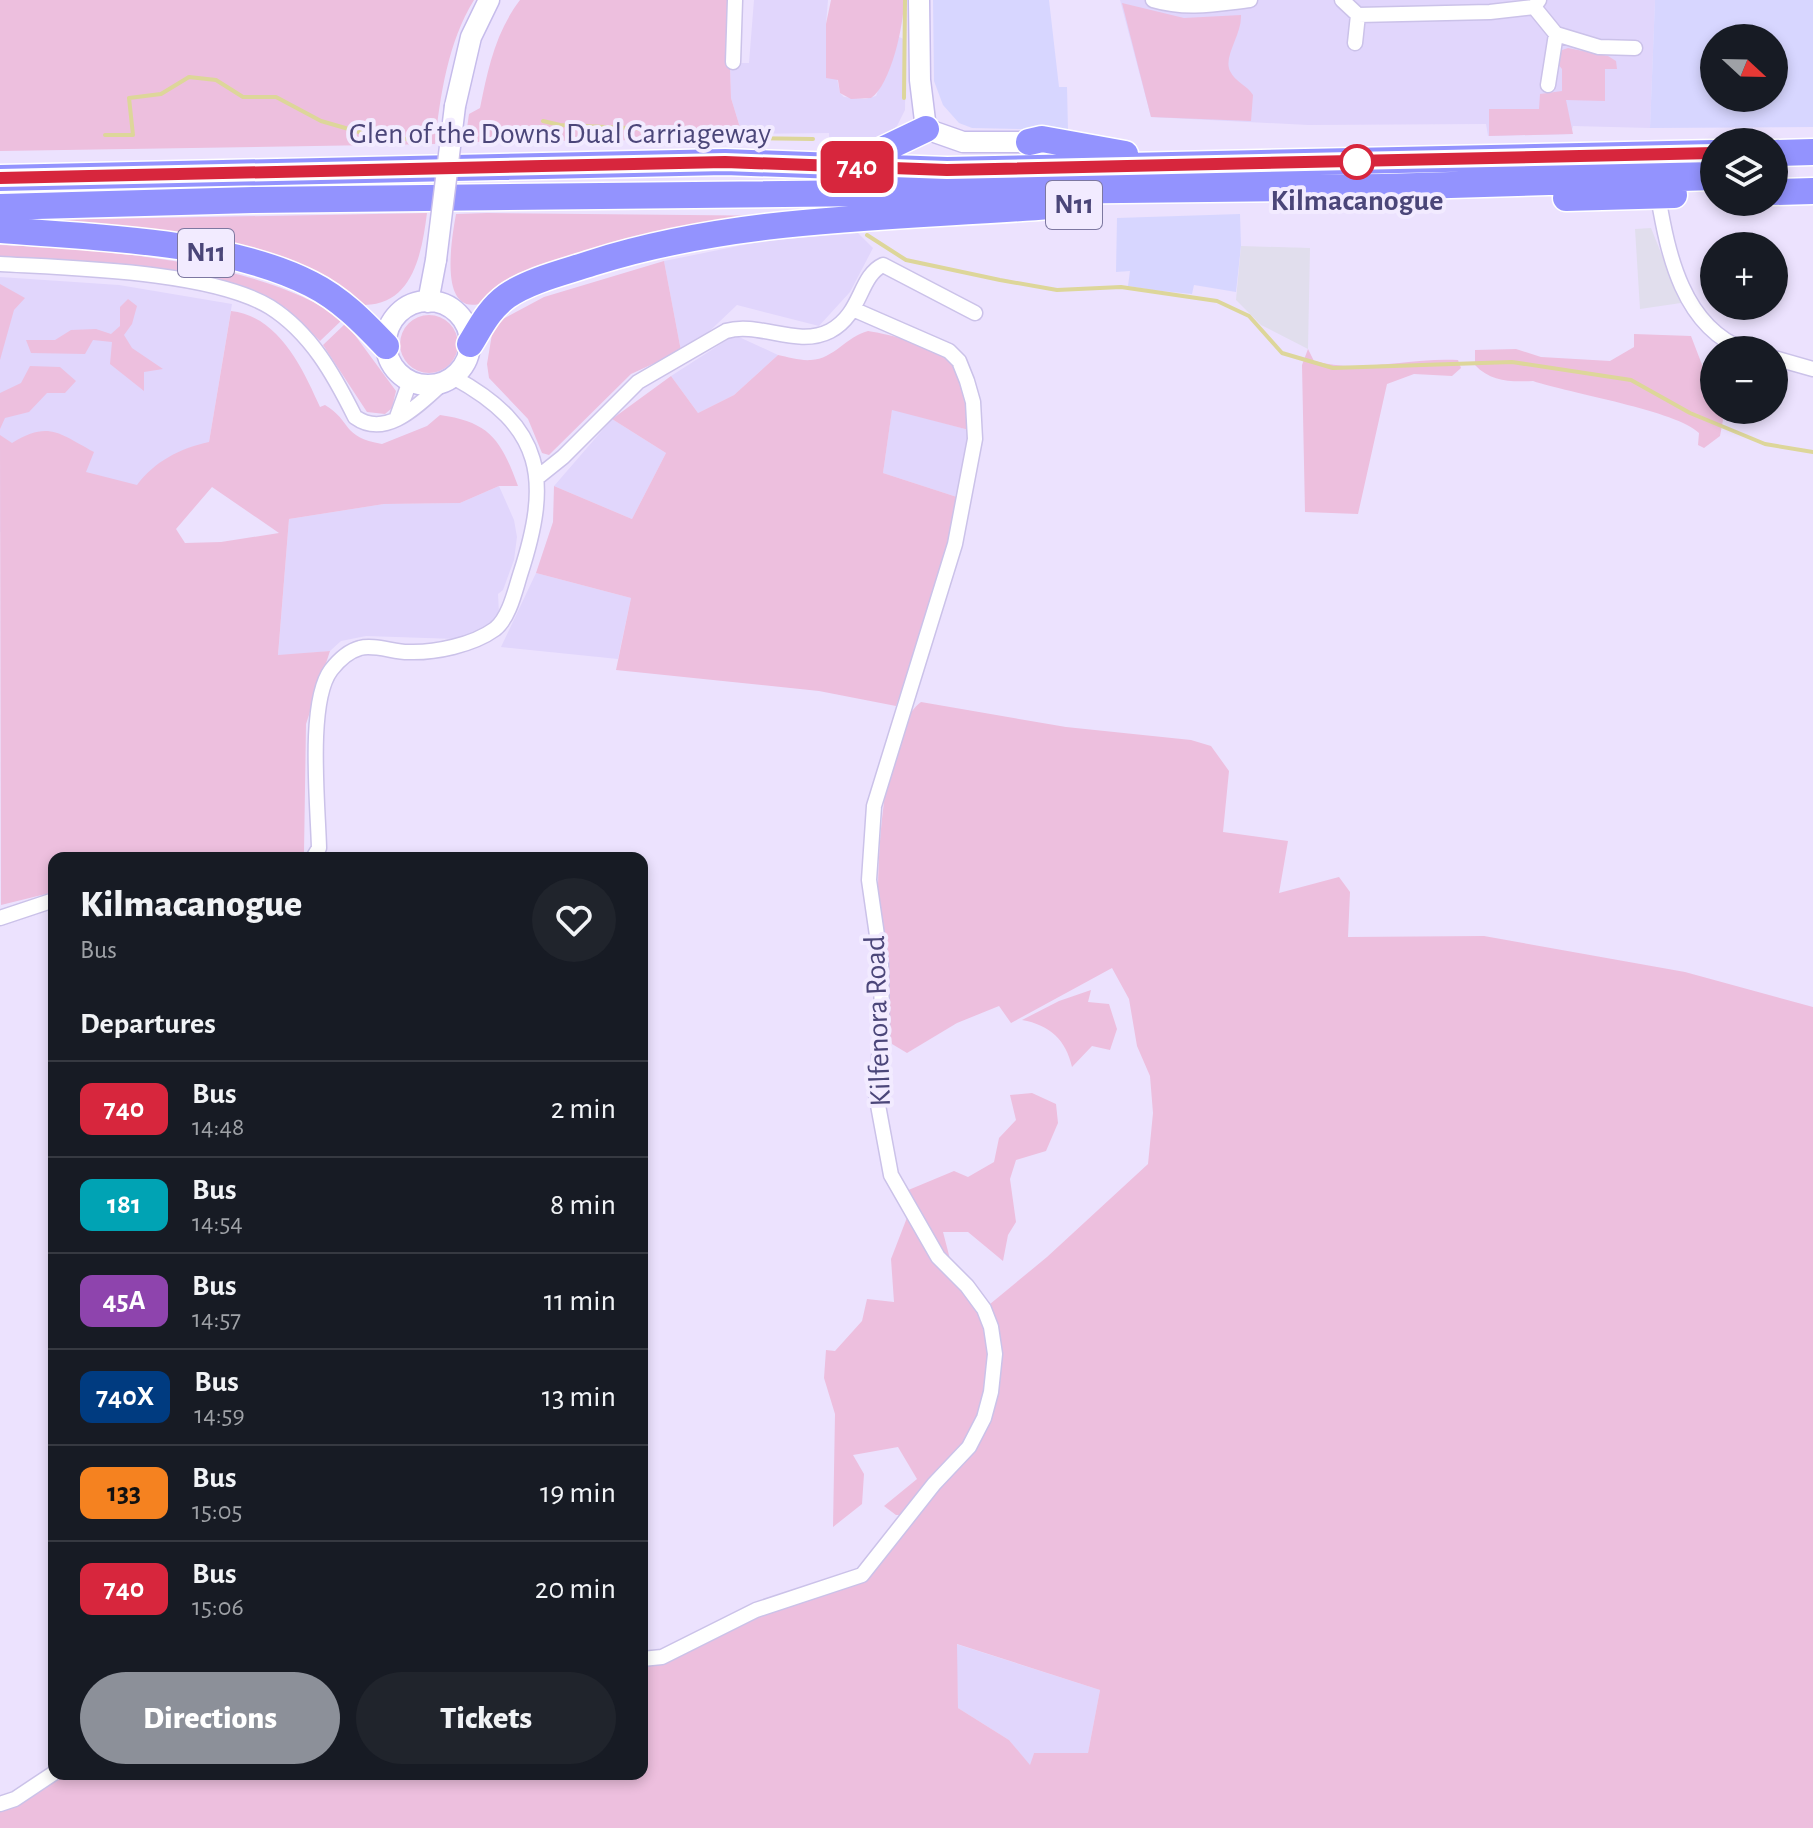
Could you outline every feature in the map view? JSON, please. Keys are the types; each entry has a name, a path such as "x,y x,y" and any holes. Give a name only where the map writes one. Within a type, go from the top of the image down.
{"highway":[{"name":"N11","path":"725,162 804,163 865,155 926,129"},
{"name":"N11","path":"1029,142 1042,139 1104,152 1216,165 1700,153"},
{"name":"Glen of the Downs Dual Carriageway","path":"0,178 725,162 947,170 1216,165"},
{"path":"1788,176 1813,176"},
{"name":"Glen of the Downs Dual Carriageway","path":"0,207 253,200 1239,188 1700,177"},
{"path":"1788,192 1813,191"},
{"name":"N11","path":"470,344 489,312 509,295 536,283 641,248 753,227 1078,204 1220,201 1314,205 1700,194"},
{"name":"N11","path":"0,230 100,237 263,265 311,284 350,309 386,346"}],"main road":[{"path":"428,302 455,106 471,37 489,0"},
{"path":"919,0 920,80 926,129 963,142 1029,142"},
{"path":"428,302 454,310 466,325 470,344 462,368 449,380 422,385 410,381 394,368 386,346 389,327 399,313 411,305 428,302"}],"street":[{"path":"733,62 735,0"},
{"path":"1153,0 1174,6 1209,6 1250,0"},
{"path":"1342,0 1358,15 1490,12 1537,4 1556,34 1599,47 1635,48"},
{"path":"1355,43 1358,15"},
{"path":"1548,85 1556,34"},
{"path":"1658,196 1665,238 1694,312 1720,336"},
{"path":"0,264 175,279 252,297 272,309 310,342 355,417 367,425 381,425 408,414 449,380 485,394 513,421 527,443 538,477 529,550 505,617 496,628 447,648 410,652 362,647 344,657 325,679 316,729 319,848 317,852"},
{"path":"538,477 563,457 638,382 726,331 742,326 810,336 830,331 855,310 872,271 883,265 975,313"},
{"name":"Kilfenora Road","path":"648,1658 662,1657 756,1610 862,1575 934,1484 969,1447 984,1418 991,1392 995,1354 991,1327 984,1309 967,1286 938,1257 891,1175 875,1089 882,1034 881,963 869,880 874,806 947,571 969,483 975,439 973,402 959,361 935,342 855,310"},
{"path":"1788,362 1813,369"},
{"path":"397,417 410,381"},
{"path":"0,918 48,902"},
{"path":"0,1804 15,1799 48,1777"}],"shaded area":[{"path":"0,0 474,0 452,51 435,144 0,151"},
{"path":"520,0 728,0 731,98 742,134 739,139 465,142 469,114 480,108 498,38"},
{"path":"754,0 828,0 826,24 840,93 844,97 865,99 876,96 899,37 906,40 905,110 897,126 885,136 855,145 839,141 829,145 829,133 742,134 731,98 730,63 749,63"},
{"path":"831,0 904,0 902,24 890,68 885,81 871,98 851,99 840,93 838,80 826,78 826,24"},
{"path":"933,0 1049,0 1059,87 1067,87 1068,130 972,128 959,123 943,105 934,81"},
{"path":"1120,0 1655,0 1650,128 1573,126 1571,134 1488,136 1486,124 1308,125 1151,117"},
{"path":"1655,0 1813,0 1813,127 1650,128"},
{"path":"1122,3 1184,18 1241,15 1229,65 1232,75 1253,95 1251,121 1151,117"},
{"path":"1568,48 1608,56 1616,61 1617,69 1605,69 1605,101 1566,100 1573,134 1489,136 1489,109 1539,109 1540,94 1562,91 1562,69 1557,63 1559,51"},
{"path":"427,213 418,259 405,285 395,296 365,305 43,220"},
{"path":"456,214 784,216 506,288 479,304 466,304 457,297 452,285 451,253"},
{"path":"1240,214 1241,246 1236,292 1194,285 1192,294 1128,286 1130,271 1116,272 1117,218"},
{"path":"1651,228 1681,303 1640,309 1635,229"},
{"path":"858,233 873,248 850,292 819,326 737,305 697,343 681,351 664,261 763,241"},
{"path":"0,245 131,255 226,271 309,300 342,320 320,341 286,308 254,291 212,281 0,258"},
{"path":"1241,246 1310,248 1308,349 1261,325 1236,300"},
{"path":"664,261 681,351 631,374 549,455 542,453 528,419 489,378 487,364 492,334 501,320 544,297"},
{"path":"0,277 119,285 232,304 209,442 194,483 0,532"},
{"path":"0,284 25,298 14,310 0,360"},
{"path":"128,299 137,306 132,324 124,335 132,348 163,369 144,372 144,391 110,364 112,342 93,340 85,354 31,353 26,340 55,340 71,330 96,329 111,334 120,326 120,307"},
{"path":"231,311 248,315 276,334 297,361 320,407 325,405 334,411 353,433 382,444 427,426 440,415 457,418 482,428 491,436 506,456 518,486 499,486 460,503 384,504 289,519 278,655 330,651 306,724 304,852 48,852 48,893 1,905 0,435 12,443 36,432 63,435 94,452 86,472 137,485 151,469 188,448 209,442","holes":["212,487 279,533 221,542 185,543 176,529"]},
{"path":"429,315 449,324 458,344 449,364 429,373 409,364 400,344 409,324"},
{"path":"346,323 396,391 392,408 385,414 367,412 323,345"},
{"path":"868,331 914,342 949,358 963,379 968,413 969,430 892,410 883,473 960,498 929,614 896,706 819,691 616,670 631,598 536,573 553,522 554,486 632,519 666,453 612,419 671,376 698,413 734,395 778,355 803,360 819,359"},
{"path":"1634,334 1691,336 1700,359 1700,424 1722,424 1720,436 1704,448 1698,445 1699,433 1669,417 1533,381 1502,380 1488,375 1475,365 1475,350 1516,349 1541,357 1610,361 1634,347"},
{"path":"739,337 778,355 734,395 698,413 671,376 730,338"},
{"path":"1308,349 1314,361 1331,365 1367,366 1458,360 1461,368 1452,376 1414,374 1387,384 1358,514 1305,512 1302,365"},
{"path":"30,366 60,367 76,381 65,393 47,393 29,412 5,418 0,429 0,393 21,383"},
{"path":"892,409 969,430 960,498 883,473"},
{"path":"612,419 666,453 632,519 554,486"},
{"path":"499,486 514,520 517,537 514,560 503,590 498,594 499,613 490,626 456,639 366,636 341,641 330,651 278,656 289,519 384,504 460,503"},
{"path":"536,573 631,598 618,659 501,647"},
{"path":"921,702 1066,727 1191,740 1211,746 1229,771 1223,832 1288,841 1279,893 1339,877 1350,892 1348,937 1484,936 1685,972 1813,1007 1813,1828 0,1828 0,1804 48,1777 48,1780 648,1780 648,1650 662,1657 734,1621 863,1575 969,1447 995,1354 984,1309 1047,1257 1148,1164 1153,1113 1150,1076 1137,1046 1129,999 1112,968 1011,1023 999,1006 957,1023 907,1053 892,1044 880,971 878,920 883,812 891,764 903,726","holes":["957,1644 1100,1690 1088,1753 1034,1753 1030,1765 1009,1740 958,1708"]},
{"path":"1091,990 1088,1002 1109,1004 1117,1029 1110,1050 1092,1046 1072,1067 1066,1049 1055,1035 1041,1026 1022,1020 1059,1001"},
{"path":"1032,1093 1056,1104 1058,1123 1046,1151 1016,1160 1010,1179 1016,1222 1008,1235 1003,1261 968,1232 943,1232 950,1259 936,1243 906,1191 954,1171 968,1177 994,1162 999,1138 1016,1120 1010,1095"},
{"path":"908,1215 977,1305 990,1354 987,1389 968,1443 903,1515 896,1515 884,1506 917,1479 898,1447 853,1455 864,1474 862,1504 833,1527 835,1414 824,1378 826,1350 835,1351 862,1321 867,1299 894,1302 891,1259"},
{"path":"956,1644 1100,1690 1088,1753 1034,1753 1030,1766 1009,1740 958,1708"}],"waterway":[{"path":"904,98 905,0"},
{"path":"105,135 133,135 129,98 161,94 189,77 216,80 243,97 276,97 321,121 373,136 406,139"},
{"path":"543,121 560,125 721,132 743,138 813,139"},
{"path":"867,235 906,260 1000,280 1057,290 1121,287 1217,301 1249,316 1282,353 1333,368 1512,362 1631,380 1690,413 1765,444 1813,452"}],"bus line":[{"name":"740","path":"0,178 357,167 725,162 947,170 1249,166 1700,153"}],"place":[{"name":"Kilmacanogue","path":"1357,162"}]}
